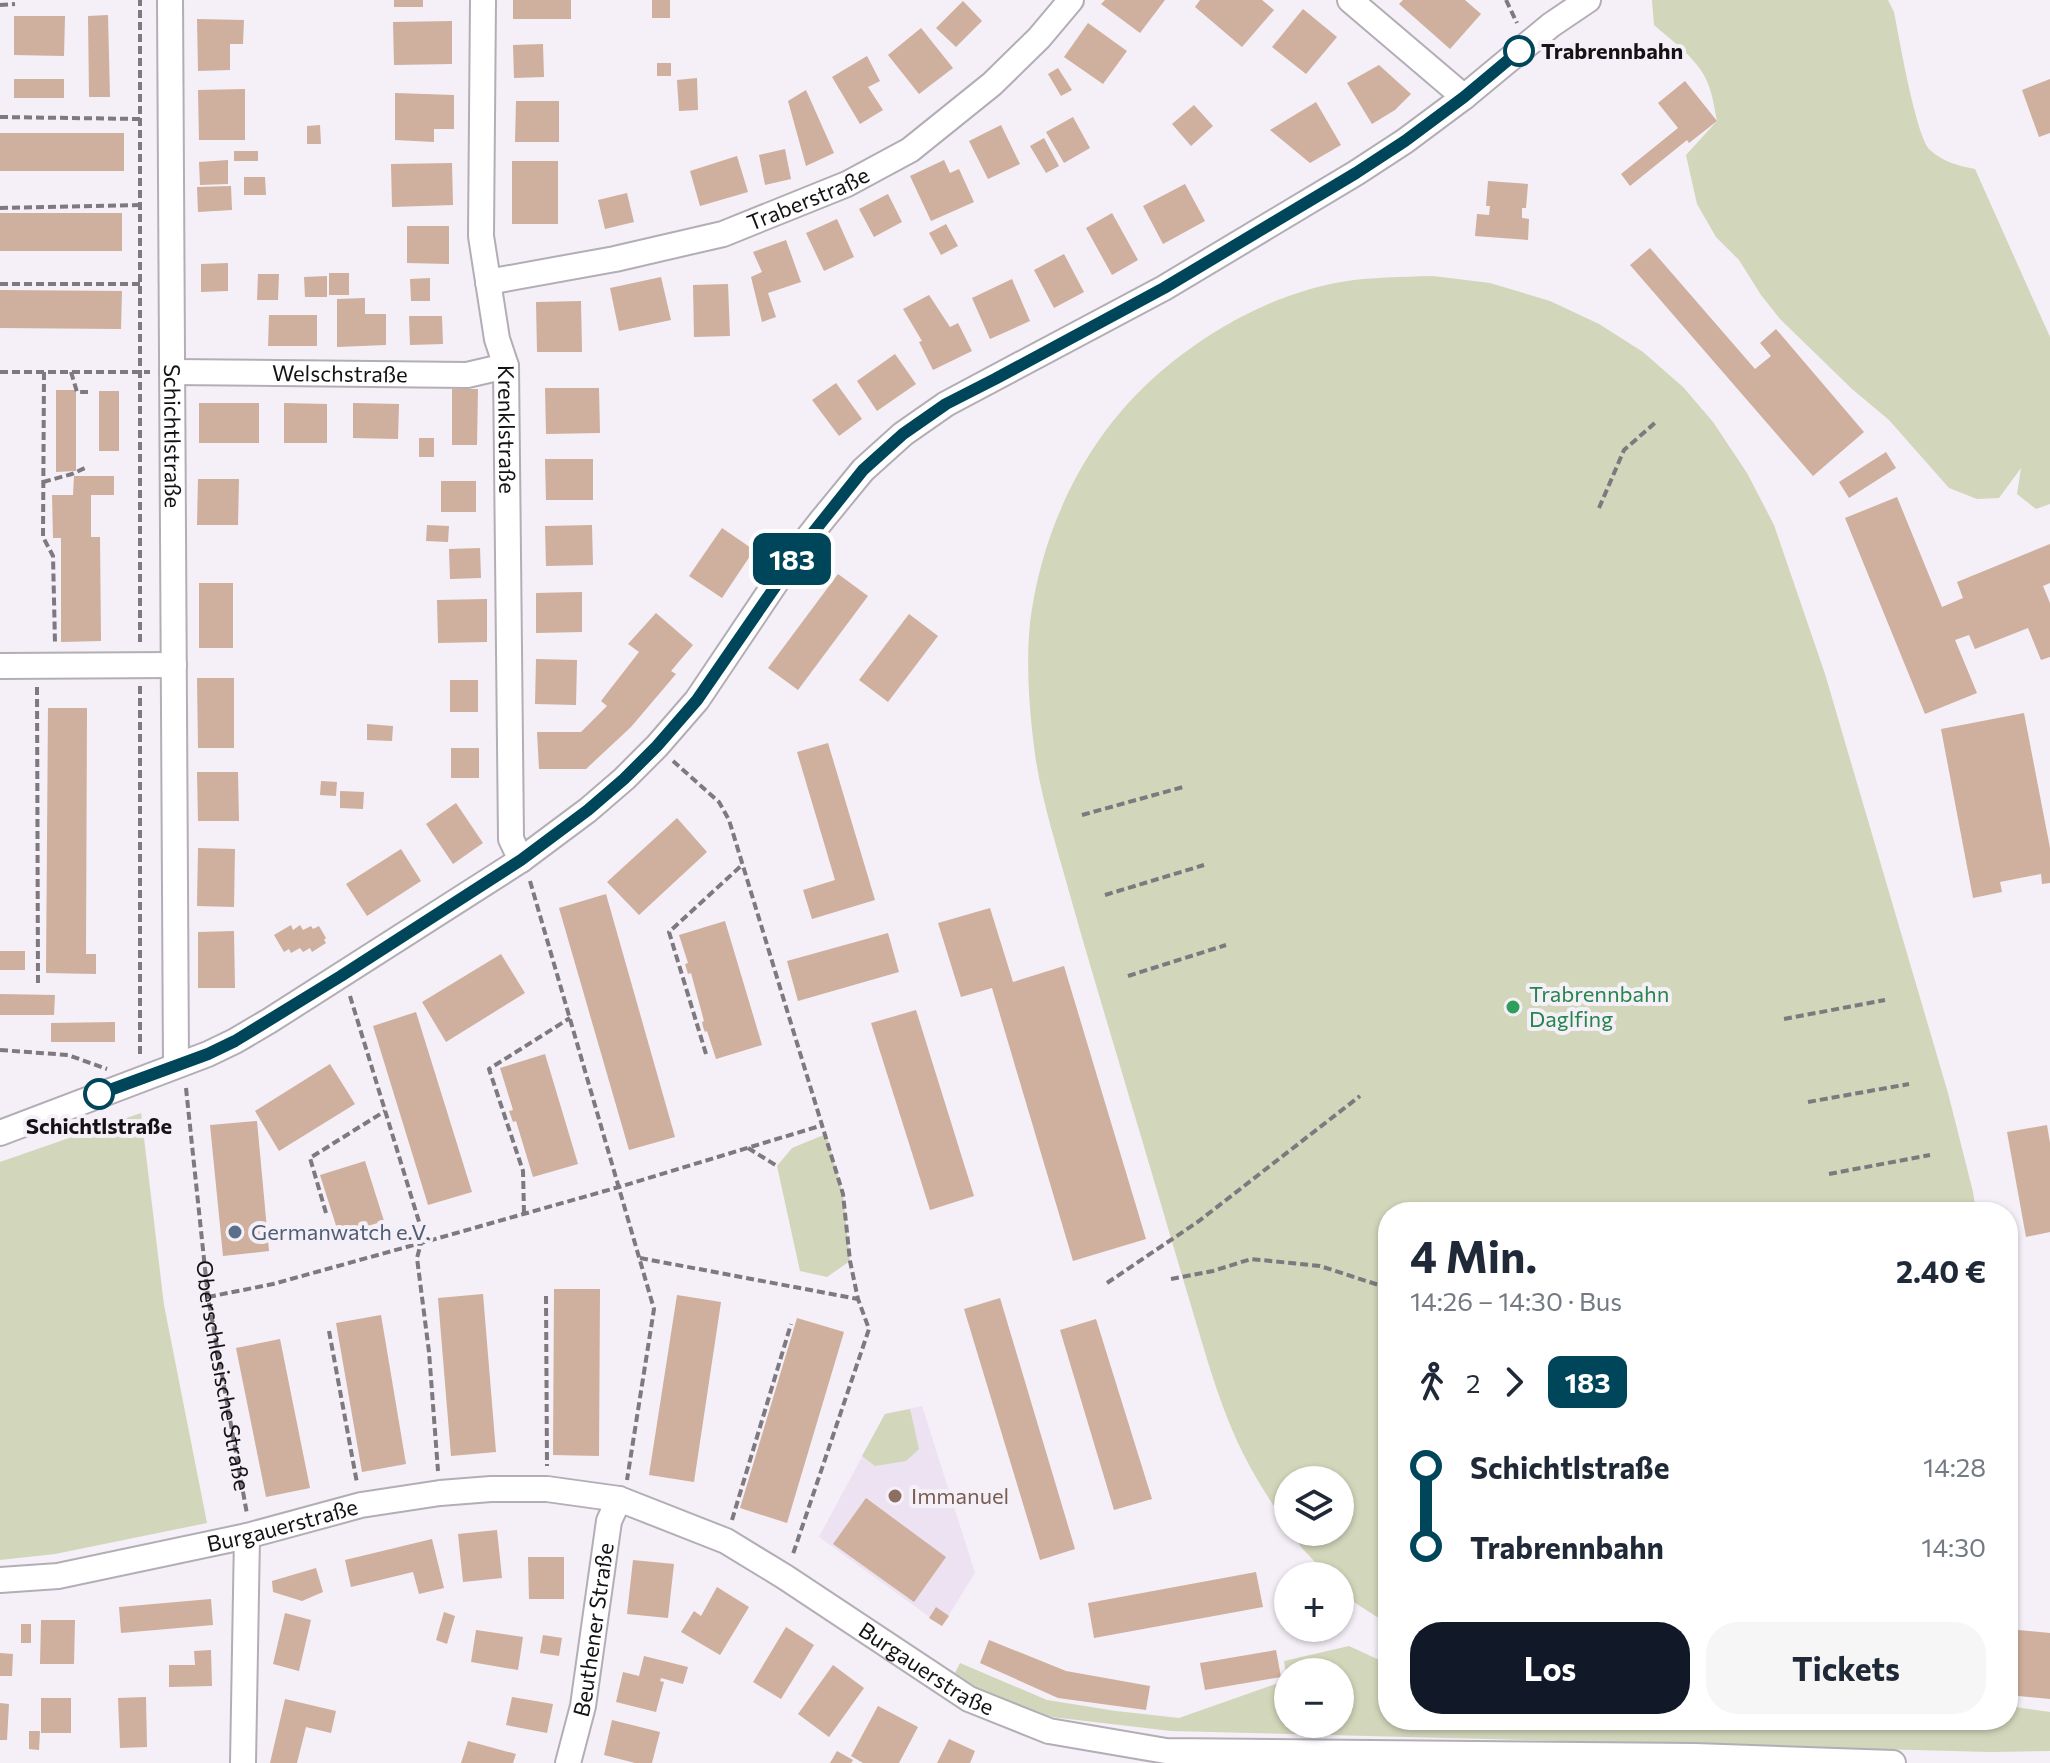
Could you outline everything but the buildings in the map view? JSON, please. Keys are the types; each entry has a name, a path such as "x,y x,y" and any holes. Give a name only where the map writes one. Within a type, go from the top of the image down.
{"street":[{"name":"Schichtlstraße","path":"170,0 180,1074"},
{"name":"Krenklstraße","path":"483,0 481,236 497,339 506,366 511,839 521,860"},
{"name":"Traberstraße","path":"488,282 615,259 723,234 847,184 910,150 992,84 1039,38 1071,0"},
{"path":"1350,0 1464,97"},
{"path":"0,1133 180,1074 341,976 521,860 588,810 657,746 697,700 793,557 822,520 863,470 903,434 946,404 1178,280 1356,173 1405,141 1551,25 1588,0"},
{"name":"Welschstraße","path":"172,372 467,375 506,366"},
{"path":"0,666 174,665"},
{"name":"Burgauerstraße","path":"0,1580 58,1576 247,1536 361,1505 440,1493 547,1489 619,1499 726,1541 969,1699 1049,1731 1167,1757 1695,1756 1893,1763"},
{"name":"Beuthener Straße","path":"568,1763 583,1706 609,1521 619,1499"},
{"path":"243,1763 247,1536"}],"path":[{"path":"140,0 140,1059"},
{"path":"0,5 15,4"},
{"path":"0,117 140,119"},
{"path":"0,208 140,205"},
{"path":"0,284 140,284"},
{"path":"0,372 172,372"},
{"path":"38,985 46,665 53,556 43,537 44,372"},
{"path":"71,372 77,392 88,392"},
{"path":"1599,508 1624,450 1656,422"},
{"path":"43,482 87,467"},
{"path":"657,746 719,802 729,820 843,1194 850,1261 858,1299 869,1329 785,1577"},
{"path":"1082,815 1183,787"},
{"path":"521,860 529,878 654,1309 628,1479 619,1499"},
{"path":"706,1054 669,932 742,865"},
{"path":"1105,895 1204,865"},
{"path":"1128,976 1226,945"},
{"path":"341,976 350,994 420,1225 421,1243 417,1258 429,1352 440,1493"},
{"path":"1784,1019 1885,1000"},
{"path":"524,1214 523,1171 489,1069 570,1018"},
{"path":"0,1050 68,1055 109,1070"},
{"name":"Oberschlesische Straße","path":"180,1074 208,1297 248,1512 247,1536"},
{"path":"1808,1102 1909,1084"},
{"path":"1107,1283 1199,1221 1360,1096"},
{"path":"326,1213 310,1158 385,1110"},
{"path":"208,1297 273,1284 421,1243 823,1125"},
{"path":"748,1148 777,1166"},
{"path":"1829,1174 1930,1155"},
{"path":"640,1258 858,1299"},
{"path":"1171,1279 1213,1271 1251,1259 1320,1266 1378,1285"},
{"path":"546,1296 547,1489"},
{"path":"726,1541 791,1324"},
{"path":"329,1331 361,1505"}],"shaded area":[{"name":"Immanuel","path":"922,1406 975,1573 942,1626 819,1537 885,1414"}],"green space":[{"path":"1652,0 1888,0 1894,12 1909,86 1925,141 1940,158 1975,169 2050,337 2050,504 2036,509 2017,494 2021,468 1999,498 1977,499 1949,488 1889,420 1852,389 1780,319 1761,295 1739,260 1716,237 1697,204 1686,155 1717,121 1712,98 1705,77 1695,62 1654,25"},
{"name":"Trabrennbahn Daglfing","path":"1433,276 1490,283 1550,301 1599,324 1643,352 1683,387 1713,422 1747,473 1774,525 1825,674 1948,1093 1974,1202 1378,1202 1378,1618 1354,1602 1354,1562 1315,1562 1300,1546 1354,1546 1354,1466 1274,1466 1274,1506 1248,1463 1223,1407 1048,818 1034,746 1028,653 1035,590 1054,525 1084,464 1123,409 1167,367 1236,320 1287,297 1352,280"},
{"path":"141,1113 164,1305 207,1523 55,1554 0,1560 0,1162"},
{"path":"826,1134 843,1194 850,1261 827,1277 800,1271 777,1166 792,1148"},
{"path":"910,1409 919,1449 906,1461 875,1466 862,1456 885,1414"},
{"path":"1349,1646 1378,1659 1378,1730 2018,1730 2018,1707 2050,1712 2050,1751 1354,1736 1354,1658 1297,1658"},
{"path":"960,1663 1047,1700 1179,1718 1274,1685 1274,1734 1171,1731 1052,1717 987,1694 955,1673"}],"bus line":[{"name":"183","path":"99,1094 235,1041 521,860 588,810 657,746 697,700 793,557 863,470 903,434 946,404 1164,288 1356,173 1464,97 1519,51"}],"place":[{"name":"Trabrennbahn","path":"1519,51"},
{"name":"Trabrennbahn Daglfing","path":"1513,1007"},
{"name":"Schichtlstraße","path":"99,1094"},
{"name":"Germanwatch e.V.","path":"235,1232"},
{"name":"Immanuel","path":"895,1496"}]}
